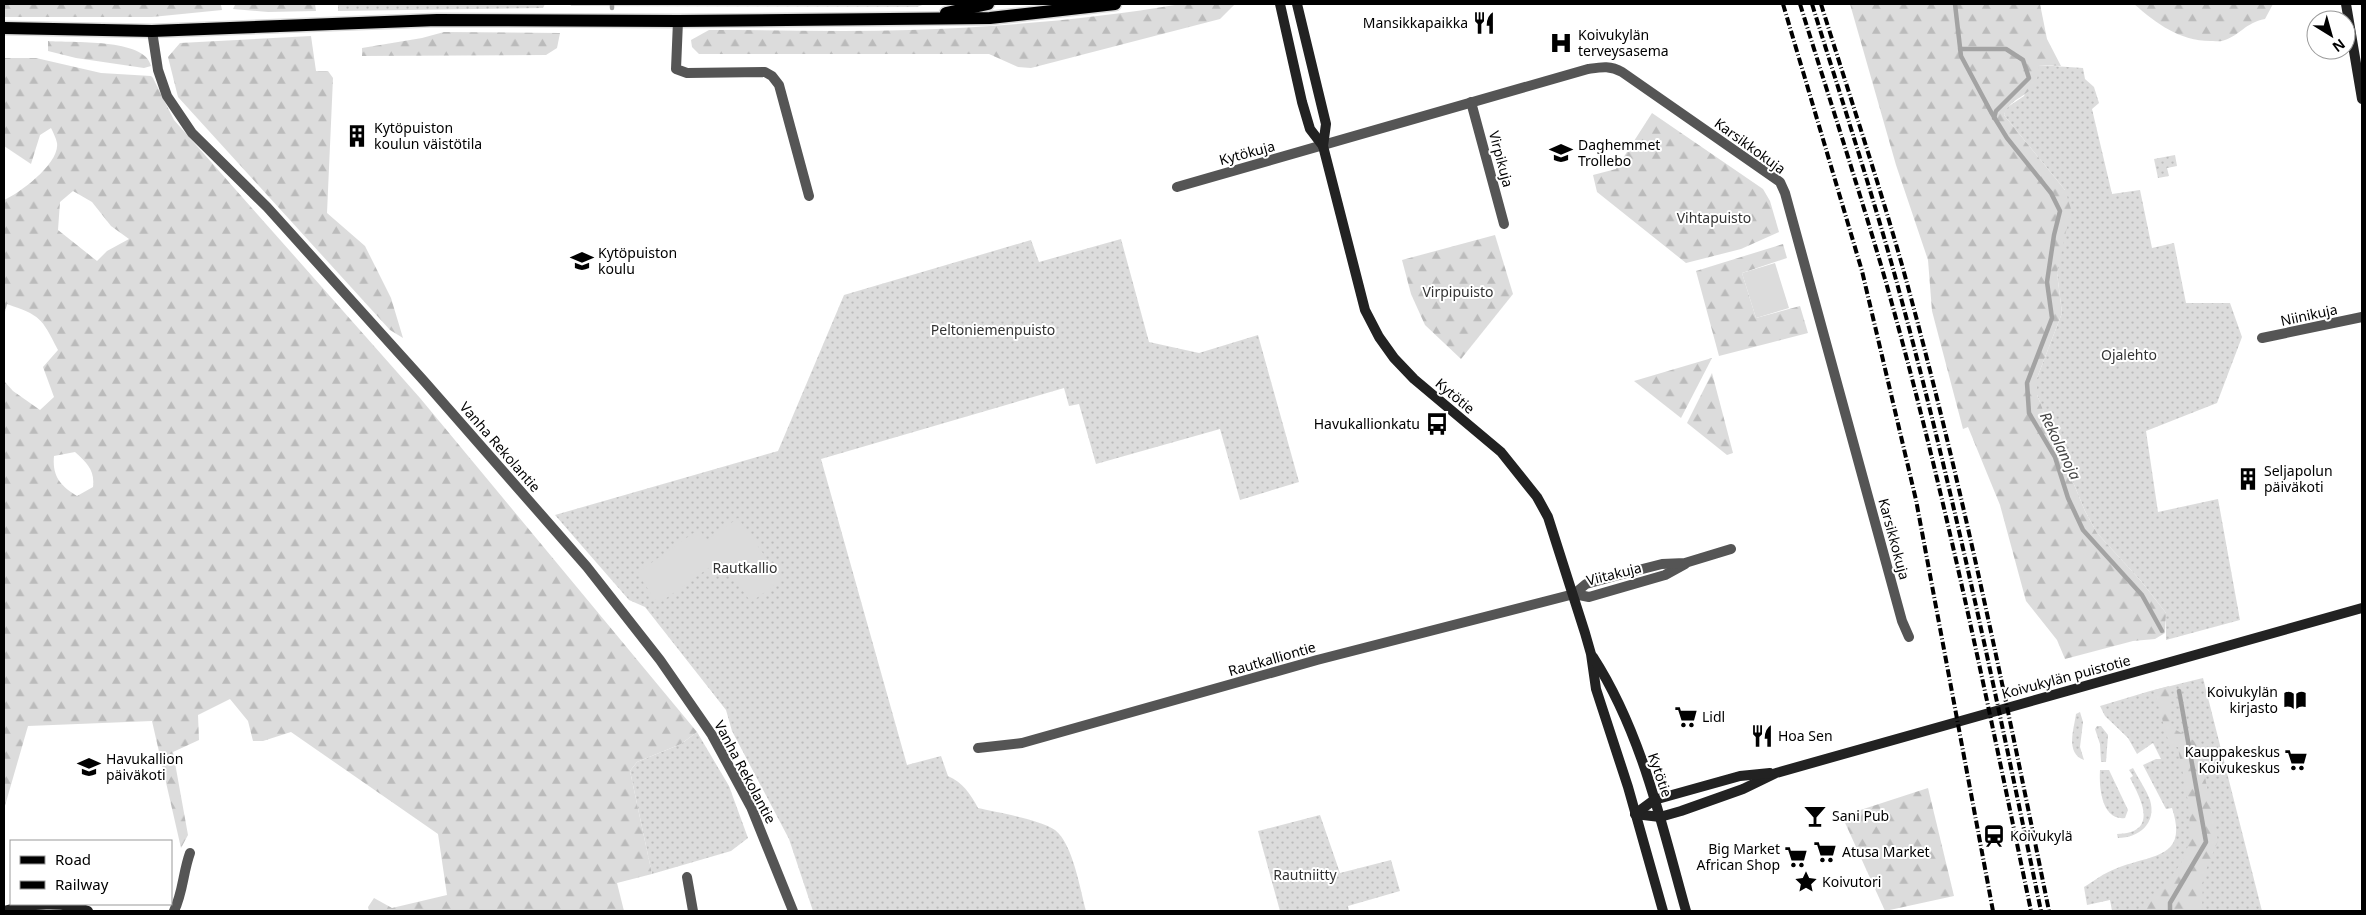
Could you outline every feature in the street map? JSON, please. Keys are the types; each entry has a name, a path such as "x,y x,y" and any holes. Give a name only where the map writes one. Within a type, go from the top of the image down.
{"main road":[{"path":"922,18 988,4"},
{"path":"4,28 152,31 437,20 678,21 990,18 1115,4"},
{"path":"4,34 34,29"}],"street":[{"name":"Kytötie","path":"1280,4 1302,102 1310,128 1323,146 1365,310 1379,337 1394,358 1414,379 1501,452 1537,497 1557,540 1591,654 1596,689 1663,911"},
{"name":"Kytötie","path":"1297,4 1326,124 1323,146"},
{"path":"2346,4 2362,99"},
{"path":"678,21 676,69 687,73 765,72 779,85 809,196"},
{"name":"Vanha Rekolantie","path":"152,31 158,70 167,96 192,133 267,207 424,381 588,567 660,660 712,735 751,807 794,911"},
{"name":"Karsikkokuja","path":"1323,146 1471,102 1603,66 1613,67 1780,182 1785,193 1900,612 1909,637"},
{"name":"Virpikuja","path":"1471,102 1504,224"},
{"name":"Kytökuja","path":"1177,187 1323,146"},
{"name":"Niinikuja","path":"2262,338 2362,317"},
{"name":"Viitakuja","path":"1574,594 1590,597 1665,575 1685,563 1731,549"},
{"name":"Rautkalliontie","path":"978,748 1022,743 1317,660 1574,594"},
{"name":"Koivukylän puistotie","path":"1635,814 1660,817 1743,788 1776,773 2362,608"},
{"name":"Kytötie","path":"1591,654 1605,676 1633,737 1660,817 1686,911"},
{"name":"Koivukylän puistotie","path":"1635,814 1654,800 1740,776 1776,773"},
{"path":"174,911 184,883 190,853"},
{"path":"687,876 693,911"},
{"path":"4,911 18,907 47,905 88,911"}],"green space":[{"path":"4,4 195,4 221,5 222,10 152,17 4,17"},
{"path":"315,4 316,11 268,12 233,9 235,5"},
{"path":"338,4 545,4 543,8 338,11"},
{"path":"570,4 925,4 917,7 571,6"},
{"path":"1181,4 1235,4 1220,19 1031,68 1018,67 989,54 699,54 692,47 691,40 709,30 885,31 944,29 1046,22"},
{"path":"1850,4 2040,4 2047,39 2061,66 2039,65 2035,84 2012,103 2004,115 2065,190 2071,209 2057,273 2062,313 2037,378 2037,395 2085,511 2097,533 2141,581 2166,613 2165,633 2155,639 2133,641 2065,659 2057,640 2026,601 2000,505 1968,427 1963,429 1932,311 1928,260 1896,165"},
{"path":"2134,4 2273,4 2265,19 2252,23 2230,38 2223,41 2201,41 2170,30"},
{"path":"444,32 560,33 557,48 546,55 362,56 362,48 422,38"},
{"path":"311,36 316,71 328,71 333,78 327,213 365,246 391,298 403,338 390,330 178,97 168,57 180,43"},
{"path":"48,41 89,42 122,46 146,57 151,66 144,68 76,58 48,51"},
{"path":"4,58 36,58 101,73 151,76 174,120 420,398 697,732 681,744 637,762 630,771 652,874 617,883 624,911 369,911 368,907 374,898 392,908 447,895 438,834 291,732 263,741 253,741 248,721 230,699 198,715 199,740 173,752 188,835 181,848 152,721 28,726 4,809 4,381 13,391 40,410 54,397 43,367 58,350 48,331 34,315 7,304 4,316 4,200 29,184 46,168 56,151 57,141 51,128 40,135 31,164 4,146","holes":["73,191 92,202 111,226 129,239 107,251 97,261 58,230 60,202","75,452 89,467 93,476 93,487 77,496 62,484 54,470 54,456"]},
{"name":"Ojalehto","path":"2038,65 2083,68 2085,79 2094,87 2099,103 2092,109 2112,194 2140,190 2152,248 2174,243 2186,303 2230,303 2242,337 2217,403 2146,431 2158,512 2218,499 2240,620 2166,640 2166,613 2141,581 2097,533 2085,511 2037,395 2037,378 2062,313 2057,273 2061,249 2065,190 2004,115 2006,108 2024,96"},
{"name":"Vihtapuisto","path":"1652,113 1763,189 1770,201 1779,232 1741,249 1686,263 1597,192 1593,175 1616,169"},
{"path":"2175,155 2177,166 2167,168 2169,176 2158,178 2154,159"},
{"name":"Virpipuisto","path":"1495,235 1513,294 1461,359 1425,325 1411,294 1402,260"},
{"path":"1121,239 1149,342 1199,353 1258,335 1299,482 1240,500 1220,429 1096,464 1079,404 1069,406 1064,388 821,459 907,765 941,756 948,776 966,789 978,808 1030,820 1055,830 1067,845 1086,911 813,911 789,839 732,731 726,710 645,607 629,600 555,515 778,451 844,295 1031,240 1039,262"},
{"path":"1783,244 1787,258 1742,273 1756,318 1800,306 1808,333 1719,356 1696,271"},
{"path":"1775,263 1789,308 1756,318 1742,273"},
{"path":"1712,358 1681,418 1634,381"},
{"path":"1712,373 1733,453 1727,455 1687,423"},
{"name":"Rautkallio","path":"738,518 782,580 751,602 720,560 658,604 637,573 699,529 707,540"},
{"path":"2203,678 2262,911 2112,911 2110,900 2087,905 2084,887 2111,871 2163,852 2171,846 2175,837 2176,825 2172,808 2166,809 2143,765 2156,759 2161,759 2153,743 2137,754 2128,738 2105,716 2100,706"},
{"path":"2169,686 2171,727 2198,743 2218,841 2203,877 2202,911 2137,911 2177,870 2187,851 2189,837 2190,822 2178,747 2170,747 2154,690"},
{"path":"2080,712 2083,722 2080,747 2084,760 2074,752 2072,740 2076,714"},
{"path":"2097,726 2101,726 2108,735 2106,762 2101,762 2100,744 2095,729"},
{"path":"697,732 729,786 748,838 731,851 652,874 630,771 637,762 681,744"},
{"path":"2133,768 2150,800 2151,816 2144,828 2139,832 2118,838 2117,834 2130,832 2138,828 2143,822 2142,806 2130,778 2133,776 2129,770"},
{"path":"2100,770 2109,770 2128,810 2125,818 2111,814 2106,808 2101,793"},
{"path":"1928,788 1954,896 1885,911 1842,816"},
{"name":"Rautniitty","path":"1320,815 1340,873 1391,860 1400,891 1348,906 1349,911 1280,911 1258,831"}],"waterway":[{"name":"Rekolanoja","path":"1955,4 1961,56 2007,138 2051,193 2060,211 2054,235 2047,282 2052,318 2027,383 2029,413 2055,457 2068,498 2083,530 2142,595 2162,631"},
{"name":"Rekolanoja","path":"1960,49 2006,49 2023,60 2029,78 1996,111 1994,118"},
{"name":"Rekolanoja","path":"2170,911 2170,903 2206,842 2179,691"}],"railway":[{"path":"1783,4 1862,271 1916,500 1993,911"},
{"path":"1800,4 1881,265 1924,425 1962,586 2031,911"},
{"path":"1812,4 1892,265 1934,425 1990,668 2041,911"},
{"path":"1821,4 1902,265 1944,425 1999,668 2049,911"}],"place":[{"name":"Mansikkapaikka","path":"1484,23"},
{"name":"Koivukylän terveysasema","path":"1561,43"},
{"name":"Kytöpuiston koulun väistötila","path":"357,136"},
{"name":"Daghemmet Trollebo","path":"1561,153"},
{"name":"Kytöpuiston koulu","path":"582,261"},
{"name":"Havukallionkatu","path":"1437,424"},
{"name":"Seljapolun päiväkoti","path":"2248,479"},
{"name":"Koivukylän kirjasto","path":"2295,700"},
{"name":"Lidl","path":"1686,717"},
{"name":"Hoa Sen","path":"1762,736"},
{"name":"Kauppakeskus Koivukeskus","path":"2296,760"},
{"name":"Havukallion päiväkoti","path":"89,767"},
{"name":"Sani Pub","path":"1815,816"},
{"name":"Koivukylä","path":"1994,836"},
{"name":"Atusa Market","path":"1825,852"},
{"name":"Big Market African Shop","path":"1796,857"},
{"name":"Koivutori","path":"1806,882"}],"park label":[{"name":"Peltoniemenpuisto","path":"993,330"}]}
